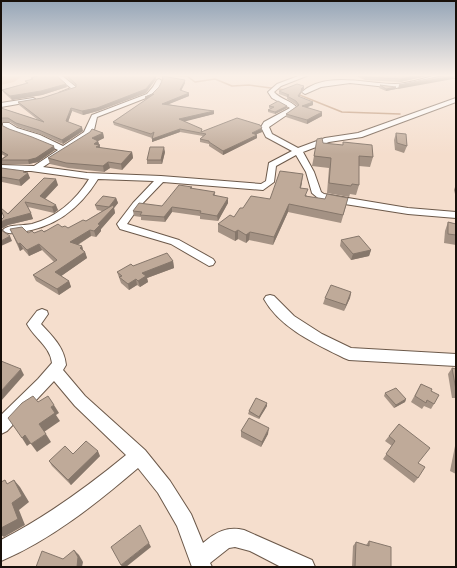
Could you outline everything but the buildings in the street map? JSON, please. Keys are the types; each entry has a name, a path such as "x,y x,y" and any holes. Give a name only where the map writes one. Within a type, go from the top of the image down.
{"street":[{"path":"1,105 22,102"},
{"path":"36,168 87,134 90,130 94,116 132,102"},
{"path":"285,102 291,104 294,108 267,124 265,127 269,135 298,151 310,172 318,193 321,196 332,200 408,211 456,215"},
{"path":"1,168 36,168 95,177 161,179 263,187 270,182 272,165 298,151 320,142 359,135 452,102"},
{"path":"6,125 14,130 37,137 63,149"},
{"path":"8,230 16,230 42,224 58,217 82,197 95,177"},
{"path":"161,179 139,201 122,224 124,227 175,242 209,262"},
{"path":"270,299 289,319 317,338 349,354 456,360"},
{"path":"1,426 55,371 59,365 57,352 51,342 34,324 42,314"},
{"path":"55,371 80,401 139,456 164,487 184,521 201,563 227,538 237,537 254,543 305,567"},
{"path":"1,551 66,513 139,456"}],"waterway":[{"path":"316,102 342,112 400,114"}]}
